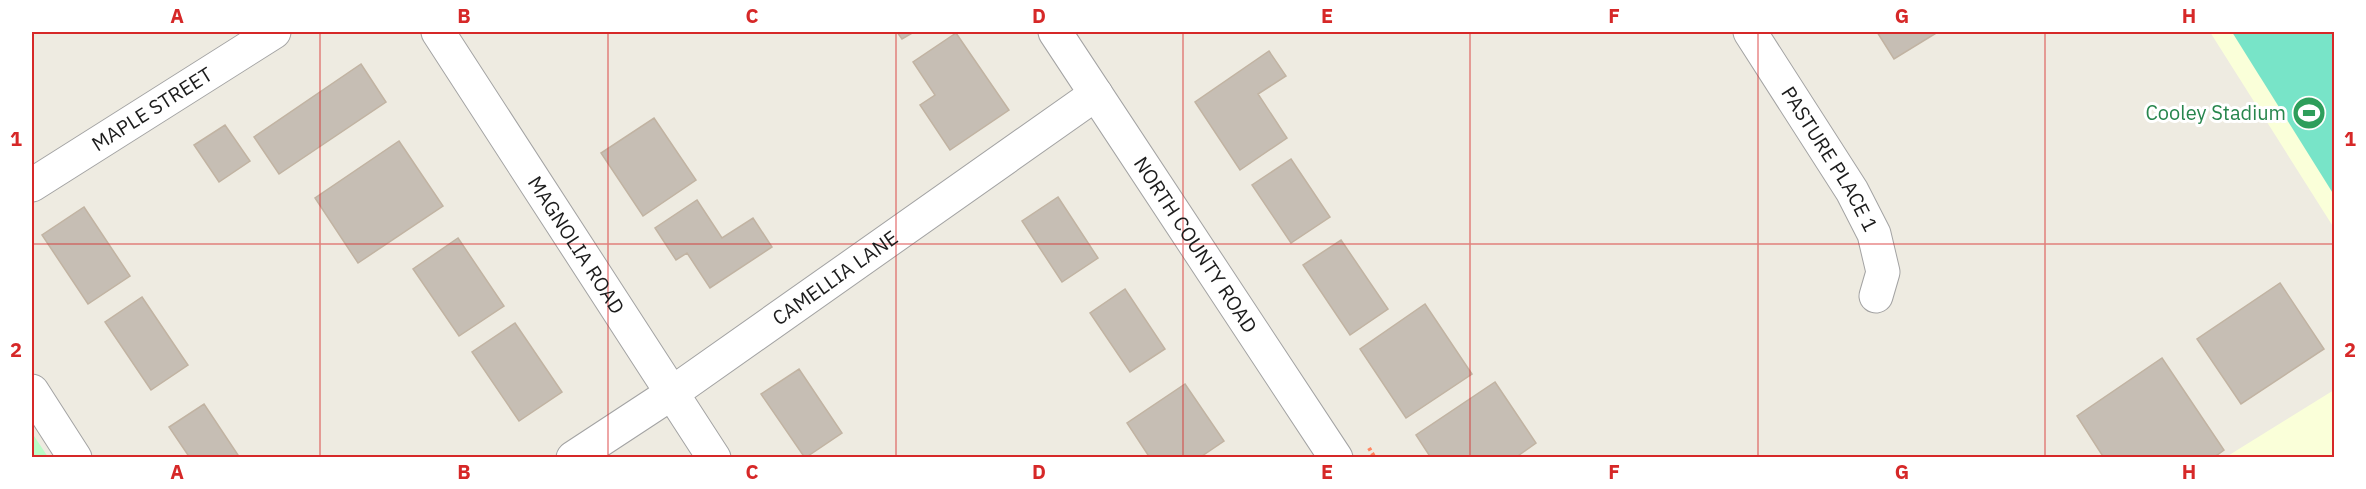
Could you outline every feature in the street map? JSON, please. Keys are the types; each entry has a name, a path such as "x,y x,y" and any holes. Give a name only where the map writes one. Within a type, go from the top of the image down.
{"street":[{"name":"MAPLE STREET","path":"32,185 274,32"},
{"name":"MAGNOLIA ROAD","path":"438,32 714,458"},
{"name":"NORTH COUNTY ROAD","path":"1055,32 1336,458"},
{"name":"PASTURE PLACE 1","path":"1750,32 1852,191 1874,234 1883,272 1876,296"},
{"name":"CAMELLIA LANE","path":"573,458 672,393 1096,94"},
{"path":"32,391 75,458"}],"shaded area":[{"name":"Cooley Stadium","path":"2210,32 2334,32 2334,228"},
{"path":"2334,390 2334,457 2226,457"}],"green space":[{"name":"Cooley Stadium","path":"2232,32 2334,32 2334,195"},
{"path":"32,433 48,457 32,457"}],"building":[{"path":"897,32 914,32 902,39"},
{"path":"1877,32 1938,32 1894,59"},
{"path":"956,33 1009,110 950,150 920,105 935,95 913,62"},
{"path":"1269,51 1286,76 1258,94 1287,138 1240,170 1195,102"},
{"path":"361,64 386,102 279,174 254,137"},
{"path":"654,118 696,180 643,216 601,153"},
{"path":"225,125 250,161 219,182 194,145"},
{"path":"399,141 443,206 358,263 315,198"},
{"path":"1291,159 1330,217 1291,243 1252,185"},
{"path":"1058,197 1098,258 1062,282 1022,221"},
{"path":"697,200 722,238 753,218 772,247 710,288 687,253 676,260 655,228"},
{"path":"84,207 130,276 88,304 42,235"},
{"path":"458,238 504,306 459,336 413,269"},
{"path":"1341,240 1388,309 1350,335 1303,265"},
{"path":"2280,283 2324,349 2241,404 2197,339"},
{"path":"1125,289 1165,349 1130,372 1090,313"},
{"path":"142,297 188,365 151,390 105,322"},
{"path":"1425,304 1472,374 1406,418 1360,349"},
{"path":"515,323 562,392 519,421 472,352"},
{"path":"2162,358 2224,450 2213,458 2104,458 2077,416"},
{"path":"799,369 842,433 805,458 761,394"},
{"path":"1495,382 1536,443 1515,458 1431,458 1416,435"},
{"path":"1185,384 1224,441 1199,458 1150,458 1127,423"},
{"path":"204,404 240,458 190,458 169,427"}],"place":[{"name":"Cooley Stadium","path":"2309,113"}]}
